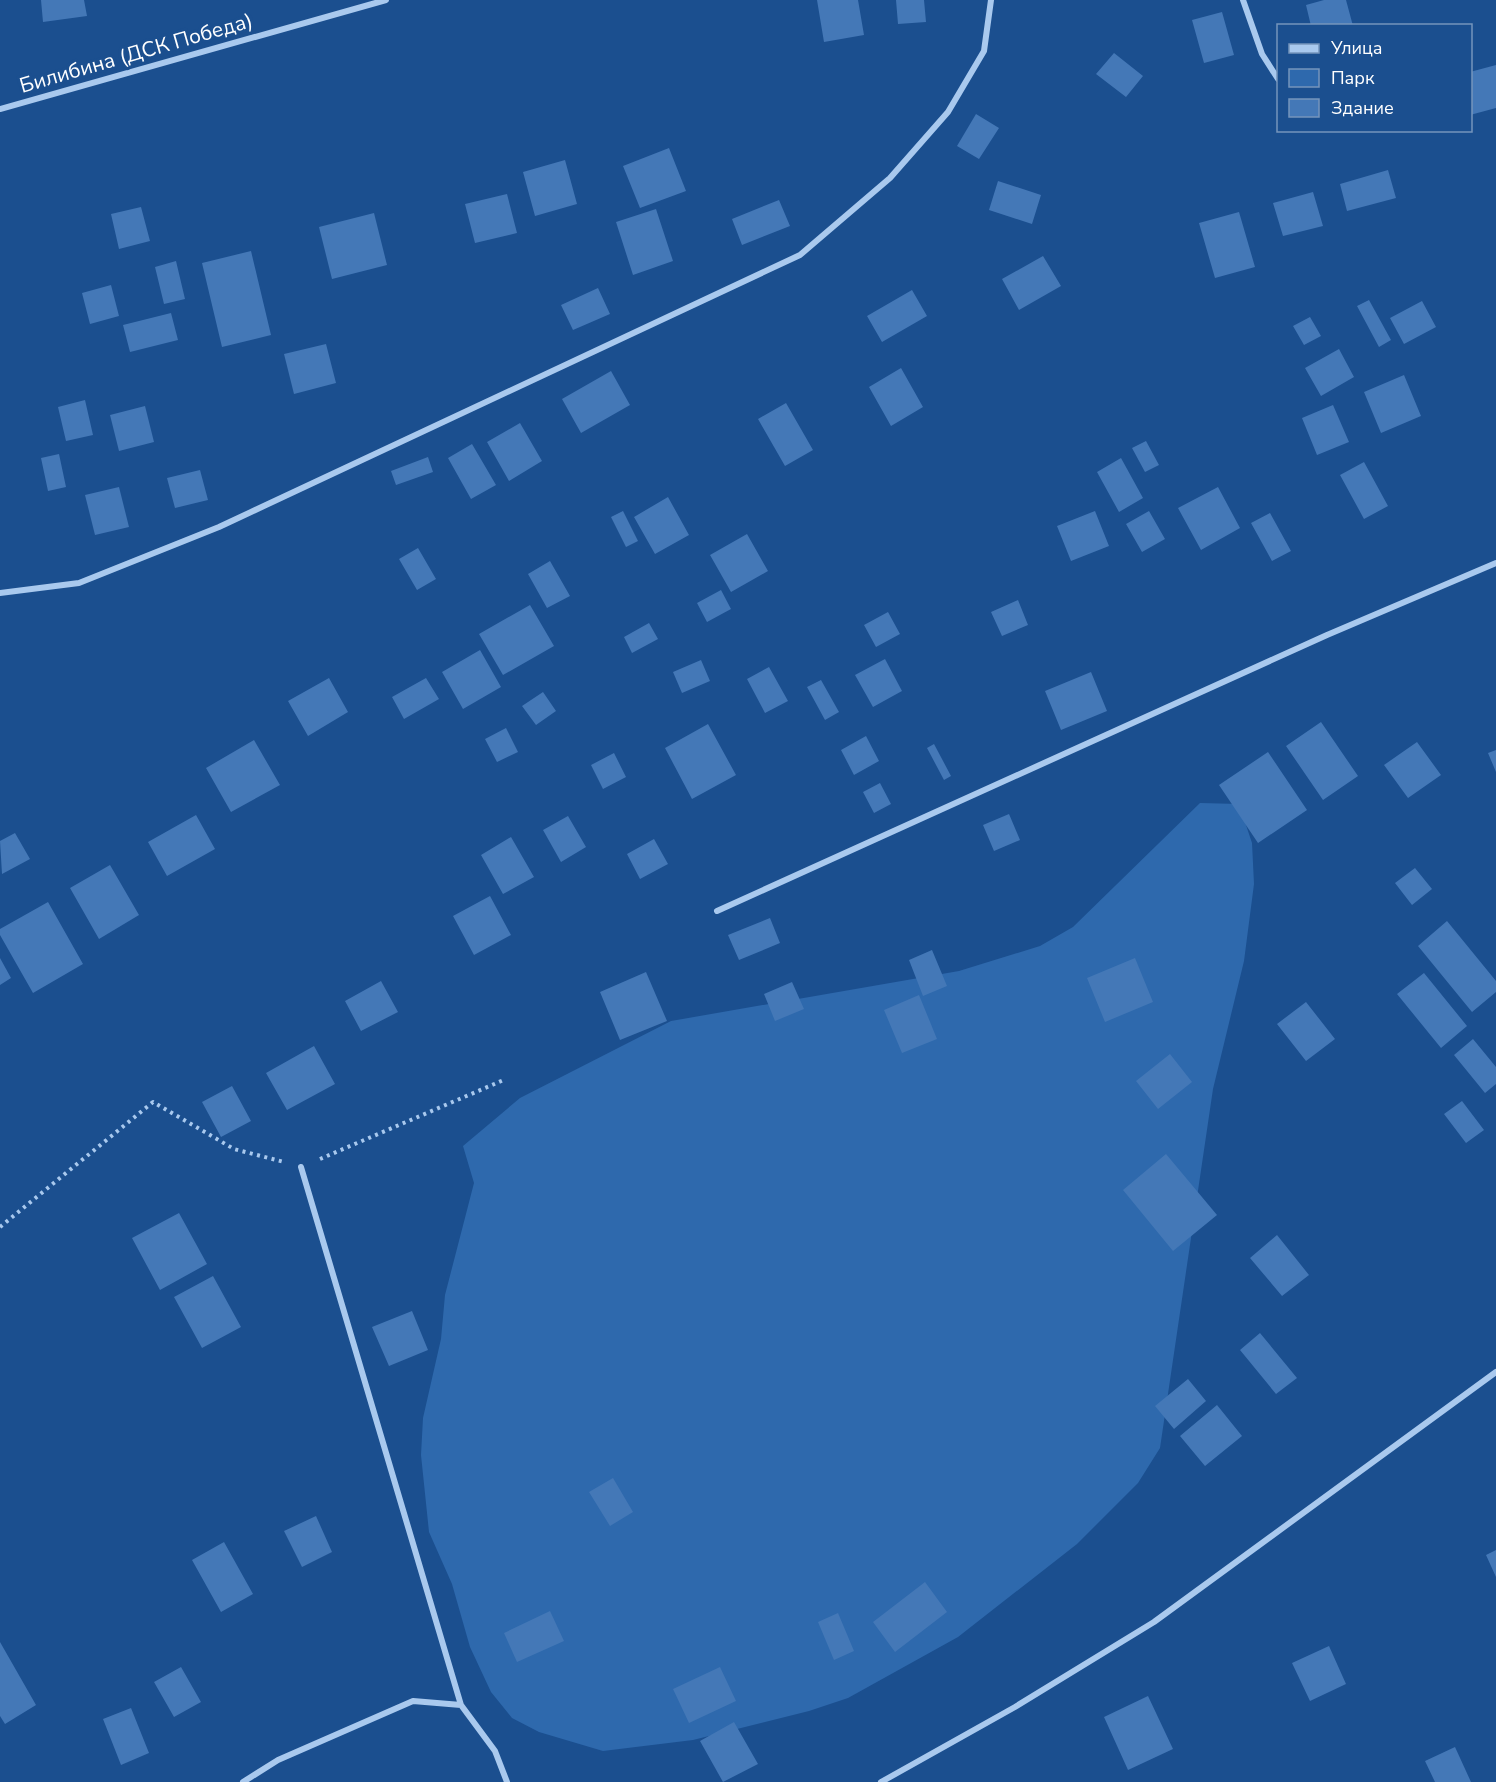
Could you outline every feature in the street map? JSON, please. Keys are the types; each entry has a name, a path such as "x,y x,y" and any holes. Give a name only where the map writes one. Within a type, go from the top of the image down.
{"street":[{"name":"Билибина (ДСК Победа)","path":"0,109 386,0"},
{"path":"0,593 79,583 219,527 800,255 890,178 948,112 984,51 991,0"},
{"path":"1243,0 1262,54 1277,77"},
{"path":"717,911 1327,635 1496,563"},
{"path":"301,1167 460,1705 495,1751 507,1782"},
{"path":"880,1782 1015,1707 1154,1622 1496,1372"},
{"path":"243,1782 278,1760 414,1701 460,1705"}],"path":[{"path":"0,1227 153,1102 234,1149 301,1167 506,1079"}],"green space":[{"path":"1200,803 1239,804 1252,843 1254,884 1244,961 1213,1089 1160,1448 1138,1483 1077,1544 958,1637 848,1698 809,1711 693,1740 603,1751 539,1732 512,1718 491,1692 470,1647 452,1584 429,1532 421,1455 423,1418 441,1339 445,1295 474,1183 463,1146 520,1098 671,1021 959,971 1040,946 1073,927"}],"building":[{"path":"41,0 84,0 87,16 43,22"},
{"path":"817,0 858,0 864,35 824,42"},
{"path":"896,0 924,0 926,22 898,24"},
{"path":"1324,0 1346,0 1352,24 1311,24 1306,5"},
{"path":"1222,12 1234,55 1204,63 1192,20"},
{"path":"1114,53 1143,76 1126,97 1096,74"},
{"path":"1496,65 1496,108 1472,114 1472,71"},
{"path":"976,114 999,128 979,159 957,146"},
{"path":"669,148 686,191 640,208 623,166"},
{"path":"565,160 577,204 535,216 523,172"},
{"path":"1388,170 1396,198 1347,211 1340,184"},
{"path":"998,181 1041,195 1032,224 989,210"},
{"path":"1313,192 1323,226 1283,236 1273,203"},
{"path":"507,194 517,233 475,243 465,204"},
{"path":"779,200 790,226 742,245 732,219"},
{"path":"141,207 150,241 119,249 111,214"},
{"path":"656,209 673,261 633,275 616,222"},
{"path":"1239,212 1255,267 1215,278 1199,223"},
{"path":"374,213 387,265 332,279 319,227"},
{"path":"251,251 271,335 222,347 202,263"},
{"path":"1043,256 1061,286 1019,310 1002,279"},
{"path":"176,261 185,299 164,304 155,267"},
{"path":"111,285 119,316 90,324 82,293"},
{"path":"598,288 610,314 573,330 561,305"},
{"path":"912,290 927,316 882,342 867,316"},
{"path":"1369,300 1391,340 1379,347 1357,306"},
{"path":"1422,301 1436,327 1404,344 1390,318"},
{"path":"171,313 178,340 130,352 123,325"},
{"path":"1310,317 1321,336 1304,345 1293,326"},
{"path":"326,344 336,383 294,394 284,354"},
{"path":"1339,349 1354,377 1321,396 1305,368"},
{"path":"901,368 923,407 891,426 869,387"},
{"path":"611,371 630,405 581,433 562,399"},
{"path":"1404,375 1421,416 1381,433 1364,392"},
{"path":"85,400 93,435 66,441 58,407"},
{"path":"786,403 813,450 785,466 758,419"},
{"path":"1333,405 1349,442 1317,455 1302,418"},
{"path":"145,406 154,442 119,451 110,415"},
{"path":"520,423 542,461 509,481 487,442"},
{"path":"1146,441 1159,465 1145,472 1132,448"},
{"path":"472,444 496,485 471,499 448,458"},
{"path":"59,454 66,487 48,491 41,458"},
{"path":"428,457 433,472 396,485 391,471"},
{"path":"1121,458 1143,498 1119,512 1097,472"},
{"path":"1364,462 1388,506 1364,519 1340,475"},
{"path":"200,470 208,500 175,508 167,478"},
{"path":"119,487 129,527 95,535 85,495"},
{"path":"1218,487 1240,528 1201,550 1178,508"},
{"path":"668,497 689,535 655,554 634,517"},
{"path":"623,511 638,541 626,547 611,517"},
{"path":"1095,511 1109,546 1071,561 1057,526"},
{"path":"1149,511 1165,539 1142,552 1126,524"},
{"path":"1270,513 1291,551 1272,561 1251,523"},
{"path":"747,534 768,571 731,592 710,555"},
{"path":"418,548 436,579 417,590 399,559"},
{"path":"550,561 570,596 547,608 528,574"},
{"path":"721,590 731,609 707,622 697,603"},
{"path":"1018,600 1028,625 1002,636 991,612"},
{"path":"530,605 554,646 503,675 479,634"},
{"path":"888,612 900,634 876,647 864,625"},
{"path":"649,623 658,639 632,653 624,637"},
{"path":"480,650 501,687 463,709 442,672"},
{"path":"885,659 902,691 873,707 855,675"},
{"path":"701,660 710,681 682,693 673,672"},
{"path":"769,667 788,701 765,713 747,679"},
{"path":"1091,672 1107,711 1061,730 1045,691"},
{"path":"329,678 348,712 308,736 288,701"},
{"path":"426,678 439,699 404,719 392,697"},
{"path":"821,680 839,712 825,720 807,687"},
{"path":"543,692 556,711 536,725 522,706"},
{"path":"1321,722 1358,776 1323,800 1286,746"},
{"path":"708,724 736,775 692,799 665,748"},
{"path":"506,728 518,752 497,762 485,739"},
{"path":"866,736 879,761 854,775 841,750"},
{"path":"254,740 280,785 231,812 206,768"},
{"path":"1417,742 1441,775 1408,798 1384,765"},
{"path":"934,744 951,776 944,780 927,748"},
{"path":"1496,750 1496,772 1488,753"},
{"path":"1268,752 1307,810 1258,843 1219,785"},
{"path":"614,753 626,777 603,789 591,765"},
{"path":"880,783 891,804 874,813 863,792"},
{"path":"1009,814 1020,840 994,851 983,825"},
{"path":"196,815 215,849 167,876 148,842"},
{"path":"568,816 586,847 561,862 543,830"},
{"path":"15,833 30,859 2,874 0,841"},
{"path":"511,837 534,877 503,894 481,855"},
{"path":"654,839 668,864 640,879 627,854"},
{"path":"110,865 139,915 99,939 70,888"},
{"path":"1415,868 1432,889 1412,905 1395,883"},
{"path":"490,896 511,935 474,955 453,916"},
{"path":"48,902 83,964 33,993 0,935 0,929"},
{"path":"770,918 780,943 739,960 728,935"},
{"path":"1447,921 1496,981 1496,992 1472,1012 1418,946"},
{"path":"932,950 947,986 923,996 909,960"},
{"path":"0,958 11,978 0,985"},
{"path":"1135,958 1153,1002 1105,1022 1087,978"},
{"path":"646,972 667,1021 620,1040 600,992"},
{"path":"1424,973 1467,1026 1441,1048 1397,994"},
{"path":"381,981 398,1012 361,1031 345,1001"},
{"path":"792,982 804,1009 775,1021 764,994"},
{"path":"919,995 937,1039 902,1053 884,1010"},
{"path":"1306,1002 1335,1039 1306,1061 1277,1024"},
{"path":"1473,1039 1496,1067 1496,1084 1485,1093 1454,1055"},
{"path":"314,1046 335,1084 287,1110 266,1073"},
{"path":"1170,1054 1192,1082 1158,1109 1136,1081"},
{"path":"232,1086 251,1121 221,1137 202,1102"},
{"path":"1462,1101 1484,1130 1466,1143 1444,1114"},
{"path":"1166,1154 1217,1215 1173,1251 1123,1190"},
{"path":"179,1213 207,1264 160,1290 132,1238"},
{"path":"1277,1235 1309,1275 1282,1296 1250,1258"},
{"path":"213,1276 241,1327 202,1348 174,1297"},
{"path":"412,1311 428,1350 389,1366 372,1327"},
{"path":"1260,1333 1297,1378 1276,1394 1240,1350"},
{"path":"1188,1379 1206,1401 1174,1429 1155,1406"},
{"path":"1217,1405 1242,1436 1205,1466 1180,1436"},
{"path":"613,1478 633,1512 610,1526 589,1492"},
{"path":"316,1516 332,1552 302,1567 284,1531"},
{"path":"224,1542 253,1594 221,1612 192,1560"},
{"path":"1496,1550 1496,1577 1486,1555"},
{"path":"925,1582 947,1612 895,1652 873,1622"},
{"path":"550,1611 564,1641 517,1662 504,1633"},
{"path":"838,1613 854,1651 834,1660 818,1622"},
{"path":"0,1642 36,1705 5,1724 0,1716"},
{"path":"1329,1646 1346,1684 1310,1701 1292,1663"},
{"path":"181,1667 201,1702 174,1717 154,1682"},
{"path":"720,1667 736,1701 689,1723 673,1689"},
{"path":"1148,1696 1173,1749 1128,1770 1104,1717"},
{"path":"131,1708 149,1753 121,1765 103,1719"},
{"path":"734,1722 758,1764 723,1782 700,1741"},
{"path":"1455,1747 1471,1782 1435,1782 1425,1761"}]}
